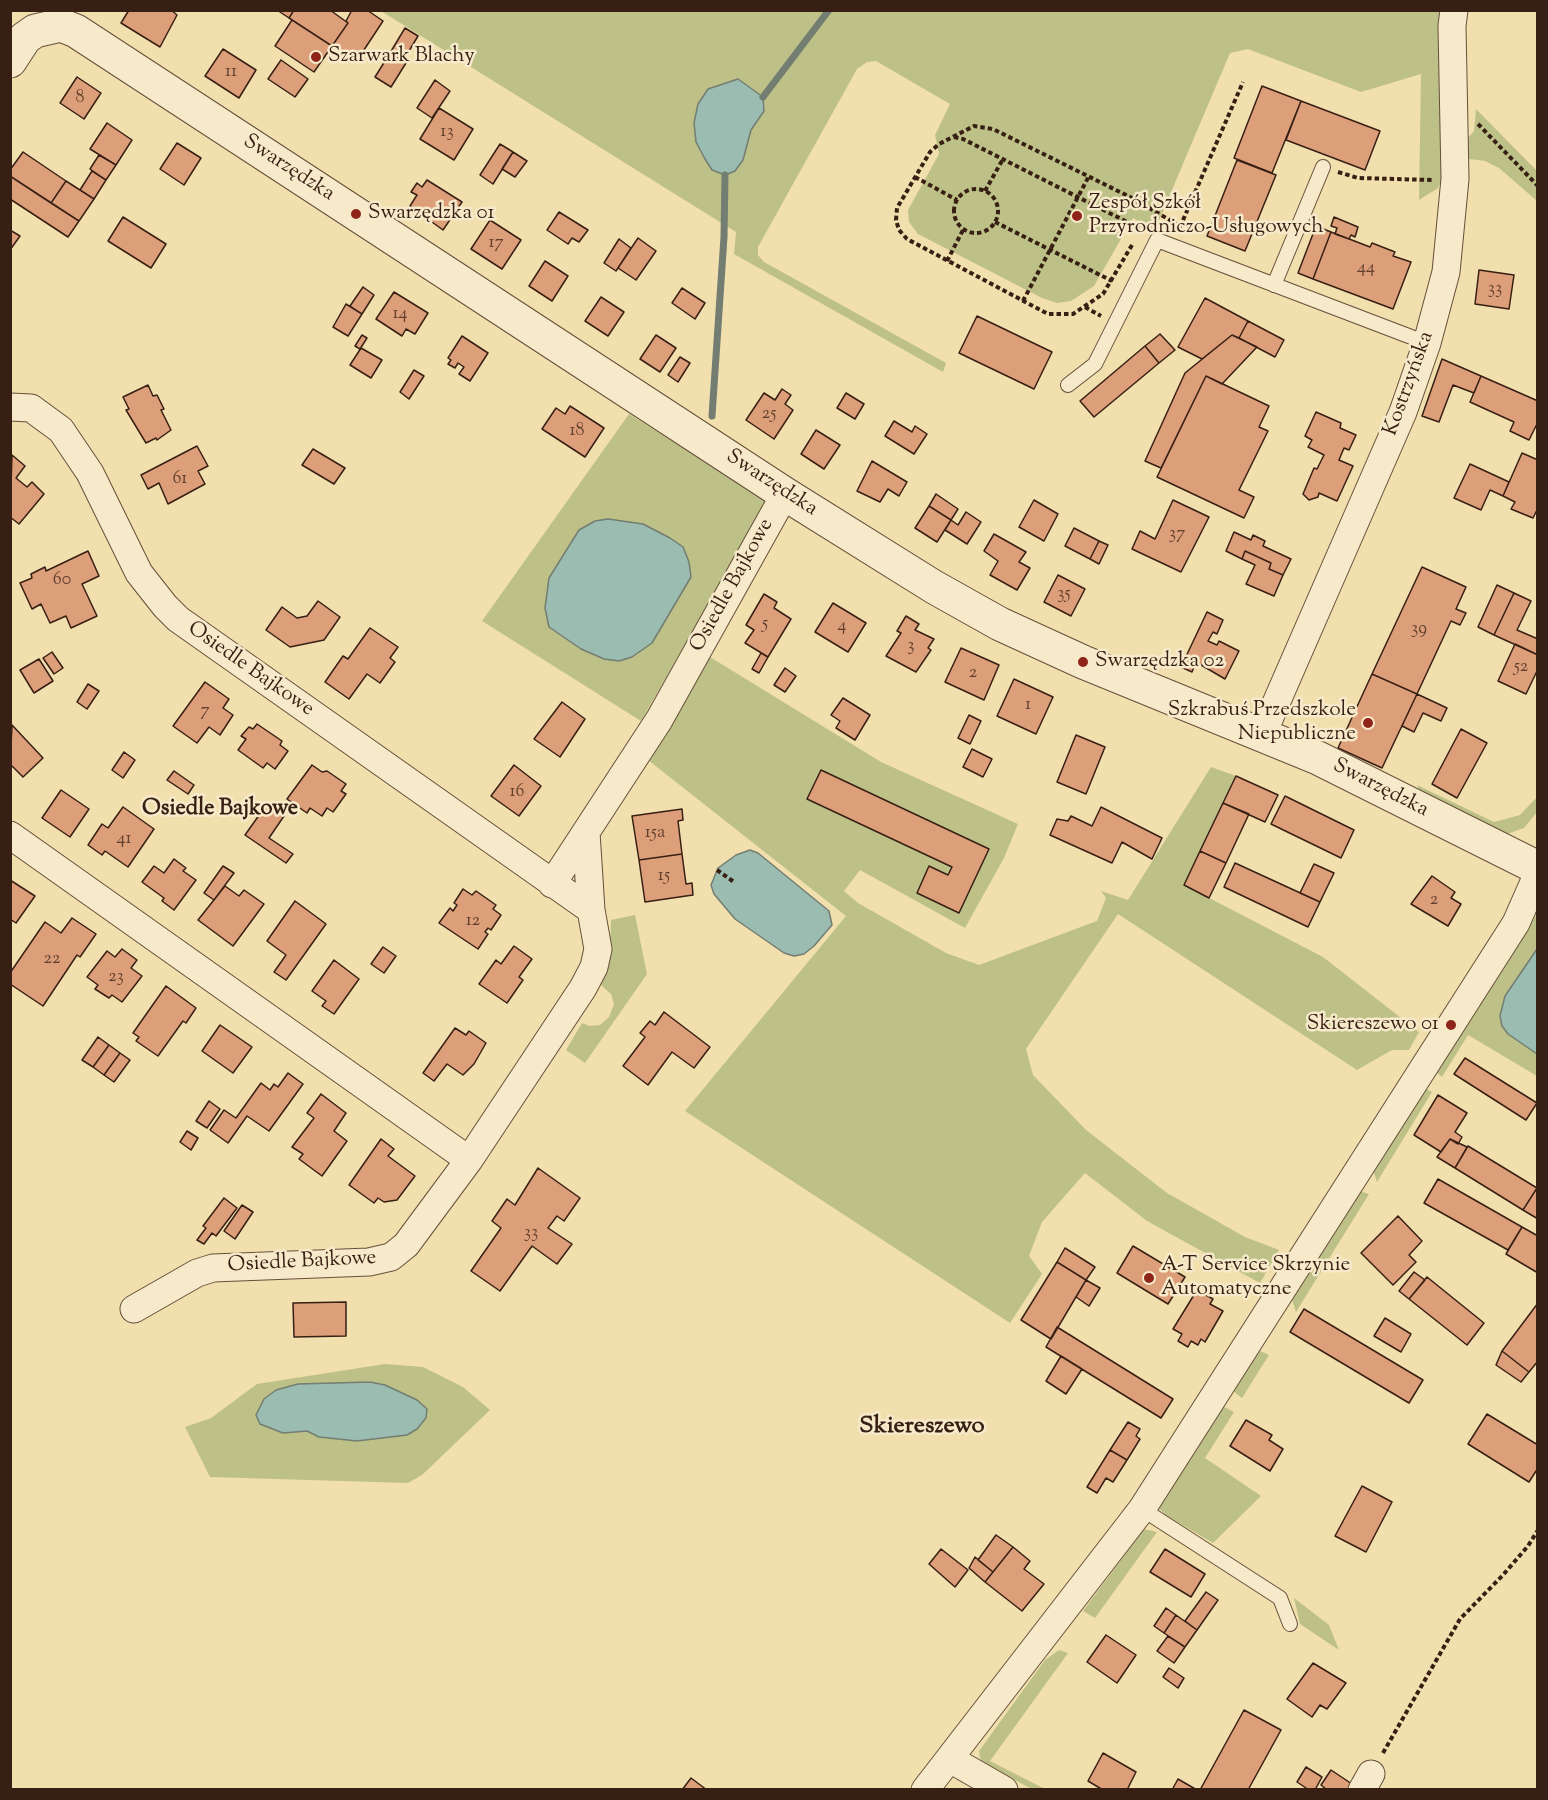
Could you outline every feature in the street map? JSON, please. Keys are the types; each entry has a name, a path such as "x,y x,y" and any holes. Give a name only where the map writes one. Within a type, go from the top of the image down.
{"street":[{"name":"Kostrzyńska","path":"1263,734 1403,412 1427,343 1446,272 1455,179 1454,10"},
{"name":"Swarzędzka","path":"10,61 41,19 76,31 785,494 934,587 1000,624 1172,699 1318,758 1538,868"},
{"name":"Osiedle Bajkowe","path":"10,407 31,408 61,430 90,473 139,573 178,619 591,910"},
{"name":"Osiedle Bajkowe","path":"552,884 659,720 785,494"},
{"name":"Osiedle Bajkowe","path":"134,1309 197,1273 213,1268 369,1262 391,1257 406,1245 469,1160 583,988 594,967 598,949 591,910 586,832"},
{"path":"10,835 469,1160"},
{"path":"925,1790 1142,1509 1516,923 1538,873"},
{"path":"950,1759 1004,1790"}],"lane":[{"path":"1274,285 1323,167"},
{"path":"1068,385 1095,364 1157,240 1427,343"},
{"path":"1142,1509 1280,1598 1290,1624"}],"path":[{"path":"1172,246 1243,82"},
{"path":"1454,119 1469,119 1478,123 1538,186"},
{"path":"1141,228 1112,281 1102,294 1073,315 1048,314 906,239 899,230 896,220 897,208 930,152 975,126 993,129 1180,226"},
{"path":"953,137 1078,196 1141,228 1157,240"},
{"path":"985,191 1003,159"},
{"path":"1323,167 1358,178 1455,179"},
{"path":"915,177 957,200"},
{"path":"1023,301 1089,177"},
{"path":"970,190 985,191 995,201 998,208 995,222 984,232 970,233 963,230 955,218 957,200 970,190"},
{"path":"995,222 1112,281"},
{"path":"947,261 963,230"},
{"path":"717,870 734,882"},
{"path":"1366,1782 1460,1619 1503,1575 1528,1546 1538,1530"}],"green space":[{"path":"381,11 1439,11 1444,173 1438,188 1419,200 1421,74 1361,92 1248,49 1230,53 1155,230 1133,218 1094,286 1071,301 1057,303 1042,298 918,234 909,222 908,210 939,154 935,135 950,104 876,61 867,62 857,69 758,247 758,255 764,262 946,363 943,372 734,254 736,232"},
{"path":"1476,109 1537,171 1537,201 1499,168 1485,161 1469,159 1467,139 1474,131"},
{"path":"629,414 767,501 641,721 482,621"},
{"path":"710,657 881,762 1018,824 1004,858 965,928 860,870 844,891 858,903 946,953 979,965 1097,921 1106,898 1101,891 1128,900 1211,767 1236,776 1184,885 1323,957 1419,1032 1409,1050 1392,1050 1357,1070 1118,914 1026,1049 1033,1075 1086,1130 1167,1193 1245,1237 1279,1250 1260,1283 1147,1221 1085,1173 1042,1222 1029,1256 1042,1274 1010,1323 685,1111 846,916 648,760"},
{"path":"1417,785 1494,822 1520,815 1537,797 1537,812 1524,828 1507,834 1420,791"},
{"path":"1537,914 1537,1076 1468,1035 1442,1077 1436,1072 1499,970"},
{"path":"635,915 647,974 585,1063 566,1050 582,1023 590,1026 600,1025 609,1017 614,1004 611,994 601,985 610,956 611,920"},
{"path":"1424,1088 1432,1092 1377,1182 1373,1170"},
{"path":"1359,1191 1369,1194 1296,1312 1292,1300"},
{"path":"1258,1350 1269,1355 1242,1398 1233,1391"},
{"path":"385,1364 423,1367 463,1387 490,1410 422,1475 408,1483 210,1477 185,1427 211,1418 257,1384"},
{"path":"1222,1406 1234,1412 1205,1458 1261,1496 1213,1543 1167,1516 1156,1506"},
{"path":"1144,1529 1157,1532 1095,1618 1083,1611"},
{"path":"1294,1598 1329,1625 1339,1650 1300,1624"},
{"path":"1059,1650 1068,1653 990,1761 1045,1789 1032,1789 981,1763 979,1751 1045,1660"}],"water":[{"path":"738,79 763,97 764,111 751,130 743,160 735,171 725,175 712,170 705,159 696,142 694,123 698,104 708,89"},
{"path":"608,519 643,524 683,547 689,562 691,577 652,643 632,657 619,661 604,659 581,649 549,627 545,608 549,578 579,530 595,521"},
{"path":"750,850 758,853 829,911 832,925 804,954 794,956 784,953 735,919 714,894 711,885 718,868 736,855"},
{"path":"1537,949 1537,1054 1508,1034 1502,1026 1500,1016 1505,996"},
{"path":"370,1382 385,1385 417,1400 427,1409 426,1418 417,1429 407,1435 357,1441 319,1437 307,1431 283,1433 260,1424 256,1415 264,1399 276,1390 298,1384"}],"building":[{"path":"129,10 171,10 177,15 160,47 121,23"},
{"path":"277,10 294,10 289,18"},
{"path":"294,10 330,10 348,23 332,46 289,18"},
{"path":"352,10 367,10 383,21 356,62 332,46 348,23 346,21"},
{"path":"292,20 332,46 314,72 275,46"},
{"path":"405,28 418,36 403,61 390,53"},
{"path":"223,49 256,70 239,98 205,76"},
{"path":"390,53 406,63 391,87 375,77"},
{"path":"281,60 308,79 295,97 268,79"},
{"path":"77,77 101,93 84,119 60,103"},
{"path":"435,80 450,91 432,118 417,108"},
{"path":"1262,86 1301,101 1272,173 1234,158"},
{"path":"1301,101 1380,131 1365,170 1286,140"},
{"path":"439,108 473,129 454,160 420,139"},
{"path":"107,123 132,140 116,165 90,149"},
{"path":"177,143 201,158 184,185 160,169"},
{"path":"500,144 513,152 493,184 480,175"},
{"path":"23,152 66,181 51,203 10,176 10,170"},
{"path":"513,152 527,161 515,177 502,169"},
{"path":"99,155 116,165 106,180 90,169"},
{"path":"1237,160 1276,175 1245,251 1207,236"},
{"path":"92,171 106,180 94,199 80,190"},
{"path":"10,176 79,221 68,237 10,199"},
{"path":"427,180 462,202 443,230 410,206 417,195 411,192 417,183 422,187"},
{"path":"66,181 94,199 79,221 51,203"},
{"path":"559,212 588,230 579,242 572,238 568,244 547,230"},
{"path":"123,217 166,244 151,268 108,241"},
{"path":"1334,217 1358,227 1355,237 1351,235 1349,239 1335,234 1337,228 1331,226"},
{"path":"490,220 521,240 502,269 471,249"},
{"path":"1316,226 1331,232 1313,279 1298,273"},
{"path":"10,230 20,236 10,250"},
{"path":"1331,232 1370,247 1372,243 1395,252 1393,256 1411,262 1393,309 1313,279"},
{"path":"638,238 656,251 636,280 618,268"},
{"path":"619,239 631,248 616,271 604,263"},
{"path":"545,261 568,276 552,301 529,286"},
{"path":"1479,270 1514,275 1509,309 1475,304"},
{"path":"363,287 374,295 362,314 350,306"},
{"path":"682,288 705,303 695,319 672,303"},
{"path":"394,292 428,313 415,334 406,329 402,336 376,319"},
{"path":"601,297 624,312 608,336 585,321"},
{"path":"1205,298 1248,321 1239,338 1232,335 1202,359 1178,347"},
{"path":"346,304 362,314 348,336 333,327"},
{"path":"977,316 1052,352 1034,389 959,353"},
{"path":"1248,321 1284,340 1275,357 1239,338"},
{"path":"1160,334 1175,350 1159,363 1145,346"},
{"path":"362,335 367,338 360,349 355,346"},
{"path":"656,335 676,348 660,372 640,359"},
{"path":"1232,335 1257,347 1222,384 1206,376 1161,468 1145,461 1185,373"},
{"path":"462,336 488,353 470,381 459,374 464,367 458,363 455,368 448,364 451,360 448,358"},
{"path":"1145,346 1159,363 1094,417 1080,401"},
{"path":"361,348 382,360 371,378 350,365"},
{"path":"680,357 690,363 678,382 668,375"},
{"path":"1442,359 1481,376 1474,393 1453,385 1439,422 1422,416"},
{"path":"414,370 424,376 409,399 400,392"},
{"path":"1206,376 1269,406 1259,427 1268,431 1239,490 1254,497 1244,518 1157,477"},
{"path":"1481,376 1538,401 1538,422 1529,440 1510,431 1514,422 1470,402"},
{"path":"148,385 153,396 157,395 164,409 161,410 171,430 157,440 156,438 146,443 126,410 129,409 123,397"},
{"path":"782,389 791,395 785,404 793,410 774,439 746,420 764,393 775,400"},
{"path":"846,393 864,404 855,419 837,408"},
{"path":"570,406 604,428 585,457 542,429 556,408 565,414"},
{"path":"1316,412 1341,423 1340,428 1356,435 1349,450 1344,448 1339,460 1353,466 1337,501 1319,493 1318,497 1309,500 1303,494 1314,468 1317,469 1324,455 1308,447 1312,440 1305,436"},
{"path":"894,421 912,432 915,426 927,434 914,454 885,436"},
{"path":"816,430 840,445 824,469 801,454"},
{"path":"197,446 208,466 198,471 205,484 168,504 159,483 148,489 141,475"},
{"path":"313,449 345,468 334,484 302,465"},
{"path":"1522,453 1538,460 1538,508 1533,518 1511,509 1515,502 1503,496"},
{"path":"12,455 25,466 16,478 27,487 32,482 44,494 19,524 10,517"},
{"path":"872,461 907,482 899,496 888,489 880,502 857,491"},
{"path":"1470,464 1509,482 1503,496 1490,490 1481,510 1454,498"},
{"path":"936,494 958,509 951,520 929,506"},
{"path":"1034,500 1058,514 1044,541 1019,527"},
{"path":"1173,500 1209,517 1181,572 1132,549 1140,531 1155,539"},
{"path":"929,506 951,520 937,542 915,528"},
{"path":"966,512 981,522 967,544 945,530 951,520 958,525"},
{"path":"1074,528 1099,541 1090,559 1065,546"},
{"path":"1234,532 1251,540 1253,535 1265,541 1263,546 1291,559 1283,575 1269,569 1271,563 1245,551 1242,559 1226,551"},
{"path":"994,534 1026,552 1019,562 1030,568 1017,590 990,575 998,561 984,551"},
{"path":"1099,541 1108,545 1099,564 1090,559"},
{"path":"88,551 99,576 82,584 97,616 71,628 66,616 50,623 41,604 32,609 20,583 32,578 31,574 45,567 46,571"},
{"path":"1245,551 1271,563 1269,569 1283,575 1274,596 1246,584 1255,565 1242,559"},
{"path":"1422,567 1466,587 1456,609 1466,613 1460,625 1451,621 1417,694 1372,674"},
{"path":"1058,575 1085,589 1071,616 1044,602"},
{"path":"1497,585 1514,593 1494,635 1478,627"},
{"path":"1514,593 1531,601 1517,630 1538,639 1538,655 1494,635"},
{"path":"764,594 777,602 774,608 791,619 768,657 745,643 754,630 746,625"},
{"path":"318,601 340,617 324,640 290,647 266,630 282,607 297,618 307,616"},
{"path":"833,603 866,623 848,652 815,632"},
{"path":"1207,612 1223,620 1217,634 1213,632 1208,641 1217,645 1219,641 1239,651 1225,679 1196,662 1192,672 1181,667"},
{"path":"906,616 919,624 915,630 934,639 928,648 931,650 916,672 886,656 901,633 897,631"},
{"path":"370,628 398,647 390,658 395,662 380,683 367,674 349,699 325,682 343,656 348,659"},
{"path":"1515,644 1538,655 1538,669 1526,694 1498,681"},
{"path":"961,648 999,665 984,700 945,682"},
{"path":"52,652 63,668 54,674 43,658"},
{"path":"761,653 768,657 759,673 752,669"},
{"path":"39,659 53,681 34,693 20,670"},
{"path":"785,668 796,676 785,692 774,685"},
{"path":"1372,674 1417,694 1382,768 1338,748"},
{"path":"1014,679 1053,697 1036,734 997,716"},
{"path":"205,682 229,699 223,708 233,715 220,735 209,727 197,743 173,726"},
{"path":"88,684 99,691 87,709 77,702"},
{"path":"1417,694 1447,708 1441,721 1423,713 1414,732 1402,726"},
{"path":"843,698 870,715 855,740 836,728 840,721 831,715"},
{"path":"562,702 585,719 560,757 534,739"},
{"path":"969,715 981,721 970,744 958,738"},
{"path":"257,724 282,741 280,745 288,751 275,769 267,763 263,768 238,750 246,739 241,736 249,727 253,729"},
{"path":"12,725 43,758 23,777 10,764"},
{"path":"1461,729 1487,743 1457,798 1432,784"},
{"path":"1076,735 1105,747 1086,794 1057,782"},
{"path":"972,749 992,759 983,777 963,767"},
{"path":"124,752 135,760 123,778 112,770"},
{"path":"312,765 322,772 327,771 346,784 341,791 346,794 333,812 327,808 322,816 310,808 307,813 287,799"},
{"path":"514,765 541,786 519,816 491,796"},
{"path":"821,770 989,849 959,913 917,893 929,866 948,875 952,867 807,799"},
{"path":"174,771 194,785 188,794 167,780"},
{"path":"1236,776 1278,795 1265,822 1223,803"},
{"path":"61,790 89,809 70,837 42,818"},
{"path":"1285,796 1354,830 1341,858 1271,824"},
{"path":"1223,803 1249,814 1226,863 1200,851"},
{"path":"267,804 284,816 269,838 293,854 286,863 245,835"},
{"path":"123,807 154,829 128,867 105,851 102,855 88,845 102,824 108,828"},
{"path":"1101,807 1162,838 1152,859 1122,842 1112,863 1050,835 1057,819 1068,821 1071,816 1092,826"},
{"path":"682,809 683,820 678,821 682,854 639,860 632,816"},
{"path":"1200,851 1226,863 1209,898 1184,885"},
{"path":"682,854 686,884 692,883 693,895 645,902 639,860"},
{"path":"174,859 186,868 183,871 196,880 174,910 162,901 164,898 142,882 154,866 164,873"},
{"path":"1235,863 1320,902 1308,927 1224,887"},
{"path":"1314,864 1334,873 1320,902 1300,893"},
{"path":"223,866 234,873 214,900 204,893"},
{"path":"1432,876 1455,892 1451,898 1461,904 1448,926 1411,904"},
{"path":"10,880 35,896 16,923 10,919"},
{"path":"225,886 239,896 244,890 264,904 233,946 198,920"},
{"path":"463,889 472,895 476,891 496,905 493,909 501,915 491,930 488,928 485,932 488,934 478,949 439,923 450,908 453,911 457,905 454,903"},
{"path":"295,901 326,924 286,980 274,972 286,955 267,941"},
{"path":"72,918 96,934 80,957 77,955 43,1006 10,984 10,973 45,922 61,933"},
{"path":"514,946 532,959 519,977 523,980 507,1003 479,984 496,960 501,964"},
{"path":"383,947 396,956 384,973 371,964"},
{"path":"122,949 137,960 131,968 142,976 122,1002 112,995 109,998 95,989 98,985 87,977 107,951 115,957"},
{"path":"334,960 359,979 334,1014 322,1006 326,1001 312,991"},
{"path":"166,986 196,1008 186,1023 183,1021 158,1056 136,1041 139,1037 133,1033"},
{"path":"664,1012 710,1047 694,1068 672,1052 648,1085 623,1066 645,1037 640,1033 650,1021 655,1025"},
{"path":"220,1025 252,1047 233,1073 202,1051"},
{"path":"455,1028 466,1035 469,1031 486,1043 474,1064 463,1075 447,1064 434,1081 423,1073"},
{"path":"98,1037 109,1045 93,1067 82,1060"},
{"path":"109,1045 120,1053 104,1075 93,1067"},
{"path":"120,1053 130,1060 114,1082 104,1075"},
{"path":"1465,1058 1537,1103 1526,1120 1454,1074"},
{"path":"288,1073 303,1084 269,1131 247,1116 228,1143 210,1130 224,1110 236,1118 261,1083 270,1090 274,1084 278,1087"},
{"path":"321,1094 346,1113 334,1131 347,1141 322,1176 299,1159 303,1154 292,1147 314,1118 307,1113"},
{"path":"1438,1095 1467,1113 1455,1132 1462,1137 1458,1144 1450,1139 1441,1152 1414,1135"},
{"path":"209,1101 220,1109 207,1128 196,1121"},
{"path":"187,1131 198,1138 191,1150 180,1142"},
{"path":"381,1139 394,1149 388,1156 415,1176 397,1200 384,1202 378,1198 374,1203 349,1185"},
{"path":"1450,1139 1467,1147 1455,1168 1437,1157"},
{"path":"1468,1146 1537,1188 1523,1210 1455,1168"},
{"path":"538,1168 580,1198 564,1221 557,1216 548,1228 572,1244 557,1264 532,1246 500,1291 471,1271 501,1228 492,1221 507,1199 515,1205"},
{"path":"1438,1179 1522,1227 1508,1250 1424,1203"},
{"path":"1538,1188 1538,1219 1523,1210"},
{"path":"224,1198 237,1208 216,1236 212,1233 204,1244 197,1240 206,1228 203,1226"},
{"path":"242,1205 253,1212 235,1239 224,1231"},
{"path":"1398,1216 1422,1241 1409,1255 1416,1262 1393,1285 1361,1253"},
{"path":"1522,1227 1538,1236 1538,1273 1506,1254"},
{"path":"1133,1246 1185,1277 1168,1304 1117,1273"},
{"path":"1065,1248 1095,1267 1086,1280 1057,1262"},
{"path":"1057,1262 1086,1280 1051,1339 1021,1320"},
{"path":"1414,1272 1425,1280 1409,1299 1399,1291"},
{"path":"1427,1277 1484,1323 1467,1345 1409,1299"},
{"path":"1086,1280 1100,1288 1089,1306 1076,1297"},
{"path":"1197,1290 1213,1299 1210,1304 1223,1311 1205,1342 1201,1339 1198,1345 1191,1341 1188,1347 1178,1341 1182,1334 1173,1329"},
{"path":"346,1302 346,1336 294,1337 293,1303"},
{"path":"1538,1303 1538,1361 1529,1372 1502,1351"},
{"path":"1304,1309 1423,1380 1409,1403 1290,1332"},
{"path":"1385,1318 1411,1334 1401,1352 1374,1336"},
{"path":"1057,1327 1173,1399 1161,1418 1046,1347"},
{"path":"1502,1351 1529,1372 1521,1382 1496,1365"},
{"path":"1061,1356 1082,1369 1066,1394 1046,1381"},
{"path":"1487,1414 1538,1445 1538,1468 1529,1482 1468,1444"},
{"path":"1246,1420 1272,1435 1269,1440 1283,1449 1270,1471 1230,1446"},
{"path":"1128,1422 1140,1429 1136,1436 1140,1439 1127,1460 1110,1450"},
{"path":"1110,1450 1127,1460 1113,1482 1106,1478 1097,1493 1087,1487"},
{"path":"1362,1486 1392,1502 1366,1552 1335,1536"},
{"path":"996,1535 1013,1547 993,1572 978,1560"},
{"path":"1013,1547 1030,1561 1024,1569 1044,1584 1022,1611 985,1582"},
{"path":"941,1549 968,1570 955,1587 929,1564"},
{"path":"1165,1549 1205,1574 1191,1597 1150,1572"},
{"path":"975,1557 993,1572 985,1582 969,1568"},
{"path":"1206,1592 1218,1600 1197,1630 1185,1621"},
{"path":"1166,1608 1176,1615 1164,1633 1154,1626"},
{"path":"1176,1615 1197,1630 1185,1647 1164,1633"},
{"path":"1106,1635 1136,1655 1117,1683 1087,1662"},
{"path":"1168,1636 1185,1647 1174,1663 1157,1651"},
{"path":"1313,1663 1346,1683 1327,1709 1320,1705 1312,1717 1287,1699"},
{"path":"1169,1668 1184,1678 1178,1688 1163,1677"},
{"path":"1244,1710 1281,1730 1248,1790 1200,1790"},
{"path":"1103,1753 1136,1772 1127,1790 1103,1790 1088,1781"},
{"path":"1306,1767 1322,1777 1315,1790 1309,1790 1297,1782"},
{"path":"1331,1770 1358,1788 1357,1790 1327,1790 1321,1785"},
{"path":"691,1778 707,1790 682,1790"},
{"path":"1178,1779 1197,1790 1172,1790"}],"waterway":[{"path":"763,97 829,10"},
{"path":"712,416 724,237 725,175"}],"place":[{"name":"Szarwark Blachy","path":"316,57"},
{"name":"Swarzędzka 01","path":"356,214"},
{"name":"Zespół Szkół Przyrodniczo-Usługowych","path":"1077,216"},
{"name":"Swarzędzka 02","path":"1083,662"},
{"name":"Szkrabuś Przedszkole Niepubliczne","path":"1368,723"},
{"name":"Skiereszewo 01","path":"1451,1025"},
{"name":"A-T Service Skrzynie Automatyczne","path":"1149,1278"}],"district":[{"name":"Osiedle Bajkowe","path":"220,810"},
{"name":"Skiereszewo","path":"922,1428"}]}
